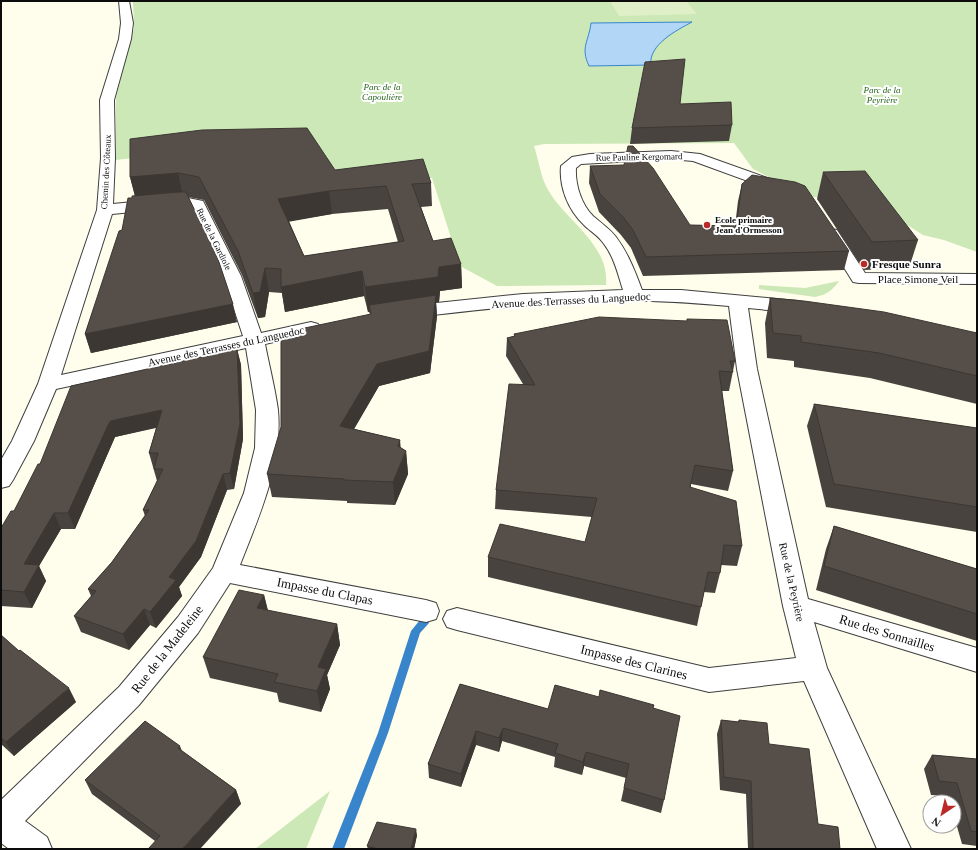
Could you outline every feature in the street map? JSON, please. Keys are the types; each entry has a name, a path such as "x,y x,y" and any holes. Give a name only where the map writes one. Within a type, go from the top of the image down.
{"street":[{"name":"Chemin des Côteaux","path":"1,480 23,441 48,384 105,210 108,158 107,100 125,39 127,23 124,1"},
{"name":"Rue Pauline Kergomard","path":"635,296 620,258 609,239 583,215 569,187 569,166 577,160 671,155 695,157 790,192"},
{"name":"Rue de la Gardiole","path":"105,210 182,202 197,204 232,276 254,340"},
{"name":"Place Simone Veil","path":"821,220 859,278 977,279"},
{"name":"Avenue des Terrasses du Languedoc","path":"390,315 523,300 635,296 681,296 816,310"},
{"name":"Rue de la Peyrière","path":"738,301 747,369 796,606 813,668 894,849"},
{"name":"Avenue des Terrasses du Languedoc","path":"48,384 330,325"},
{"name":"Rue de la Madeleine","path":"1,822 129,696 188,625 224,572 256,493 266,448 267,410 254,340"},
{"name":"Impasse du Clapas","path":"224,572 426,611"},
{"name":"Rue des Sonnailles","path":"796,606 977,660"},
{"name":"Impasse des Clarines","path":"457,619 709,680 813,668"},
{"path":"1,822 35,849"}],"green space":[{"path":"133,1 977,1 977,252 944,240 923,235 863,197 814,197 800,193 753,169 734,143 544,144 534,146 545,184 552,197 593,243 605,270 606,285 497,286 460,266 432,178 341,187 294,139 116,160 116,97 134,28"},
{"path":"610,1 686,1 697,14 619,16"},
{"path":"839,281 829,292 815,297 759,289 759,285 805,288"},
{"path":"330,791 306,849 255,849"}],"water":[{"path":"692,22 679,29 659,45 651,58 651,65 589,66 586,59 585,49 591,23"}],"building":[{"path":"685,59 680,104 731,102 732,125 632,128 645,62"},
{"path":"307,128 335,170 423,159 431,183 412,184 433,241 451,238 461,264 439,267 438,277 365,287 362,271 281,287 281,269 265,268 260,292 253,293 238,251 199,177 178,173 130,177 130,139 202,130","holes":["386,186 404,241 304,256 278,199 329,191"]},
{"path":"628,146 633,146 653,168 690,225 736,226 742,184 752,175 795,182 805,186 849,251 646,257 633,230 623,217 600,194 590,166 624,165"},
{"path":"865,171 918,240 872,242 823,172"},
{"path":"186,192 218,259 233,304 85,334 119,231 122,230 128,198 132,198 132,196"},
{"path":"436,295 429,351 377,364 340,426 400,440 398,446 406,451 393,482 267,474 281,427 281,333 371,314 369,305"},
{"path":"770,298 884,312 977,333 977,376 879,353 801,342 801,336 773,333"},
{"path":"599,317 687,321 687,319 727,320 735,361 730,361 733,372 719,371 733,471 695,465 690,487 736,501 742,546 724,545 720,573 708,572 701,607 488,557 500,524 585,542 597,498 496,490 509,384 535,385 507,338 515,336 514,334"},
{"path":"237,349 240,424 230,473 223,474 196,541 169,577 176,580 150,612 144,609 123,634 74,616 96,591 88,589 112,562 149,510 143,510 163,469 154,469 158,453 149,453 162,410 110,421 68,513 54,513 24,564 39,565 24,592 1,590 1,528 11,511 14,511 38,464 40,464 71,386"},
{"path":"814,404 977,428 977,507 834,484"},
{"path":"834,526 977,569 977,614 824,566"},
{"path":"239,590 264,595 257,608 337,624 318,667 326,669 317,691 274,682 278,674 203,657"},
{"path":"1,635 19,651 20,650 69,688 6,742 1,738"},
{"path":"460,684 548,709 555,685 599,697 600,690 654,705 653,708 680,716 664,800 624,788 629,764 586,752 583,762 555,753 558,744 503,728 499,738 476,731 461,774 428,764"},
{"path":"721,720 767,723 769,744 809,749 818,824 838,827 840,849 753,849 751,781 724,777"},
{"path":"145,721 180,746 178,748 236,790 182,849 148,849 160,836 85,780"},
{"path":"932,755 977,759 977,832 971,831 962,800 962,794 960,794 957,783 939,781"},
{"path":"377,822 416,829 411,849 378,849 367,846"}],"waterway":[{"path":"338,849 383,733 416,631 424,623"}],"place":[{"name":"Ecole primaire Jean d'Ormesson","path":"707,225"},
{"name":"Fresque Sunra","path":"864,264"}],"park label":[{"name":"Parc de la Capoulière","path":"382,92"},
{"name":"Parc de la Peyrière","path":"882,96"}]}
